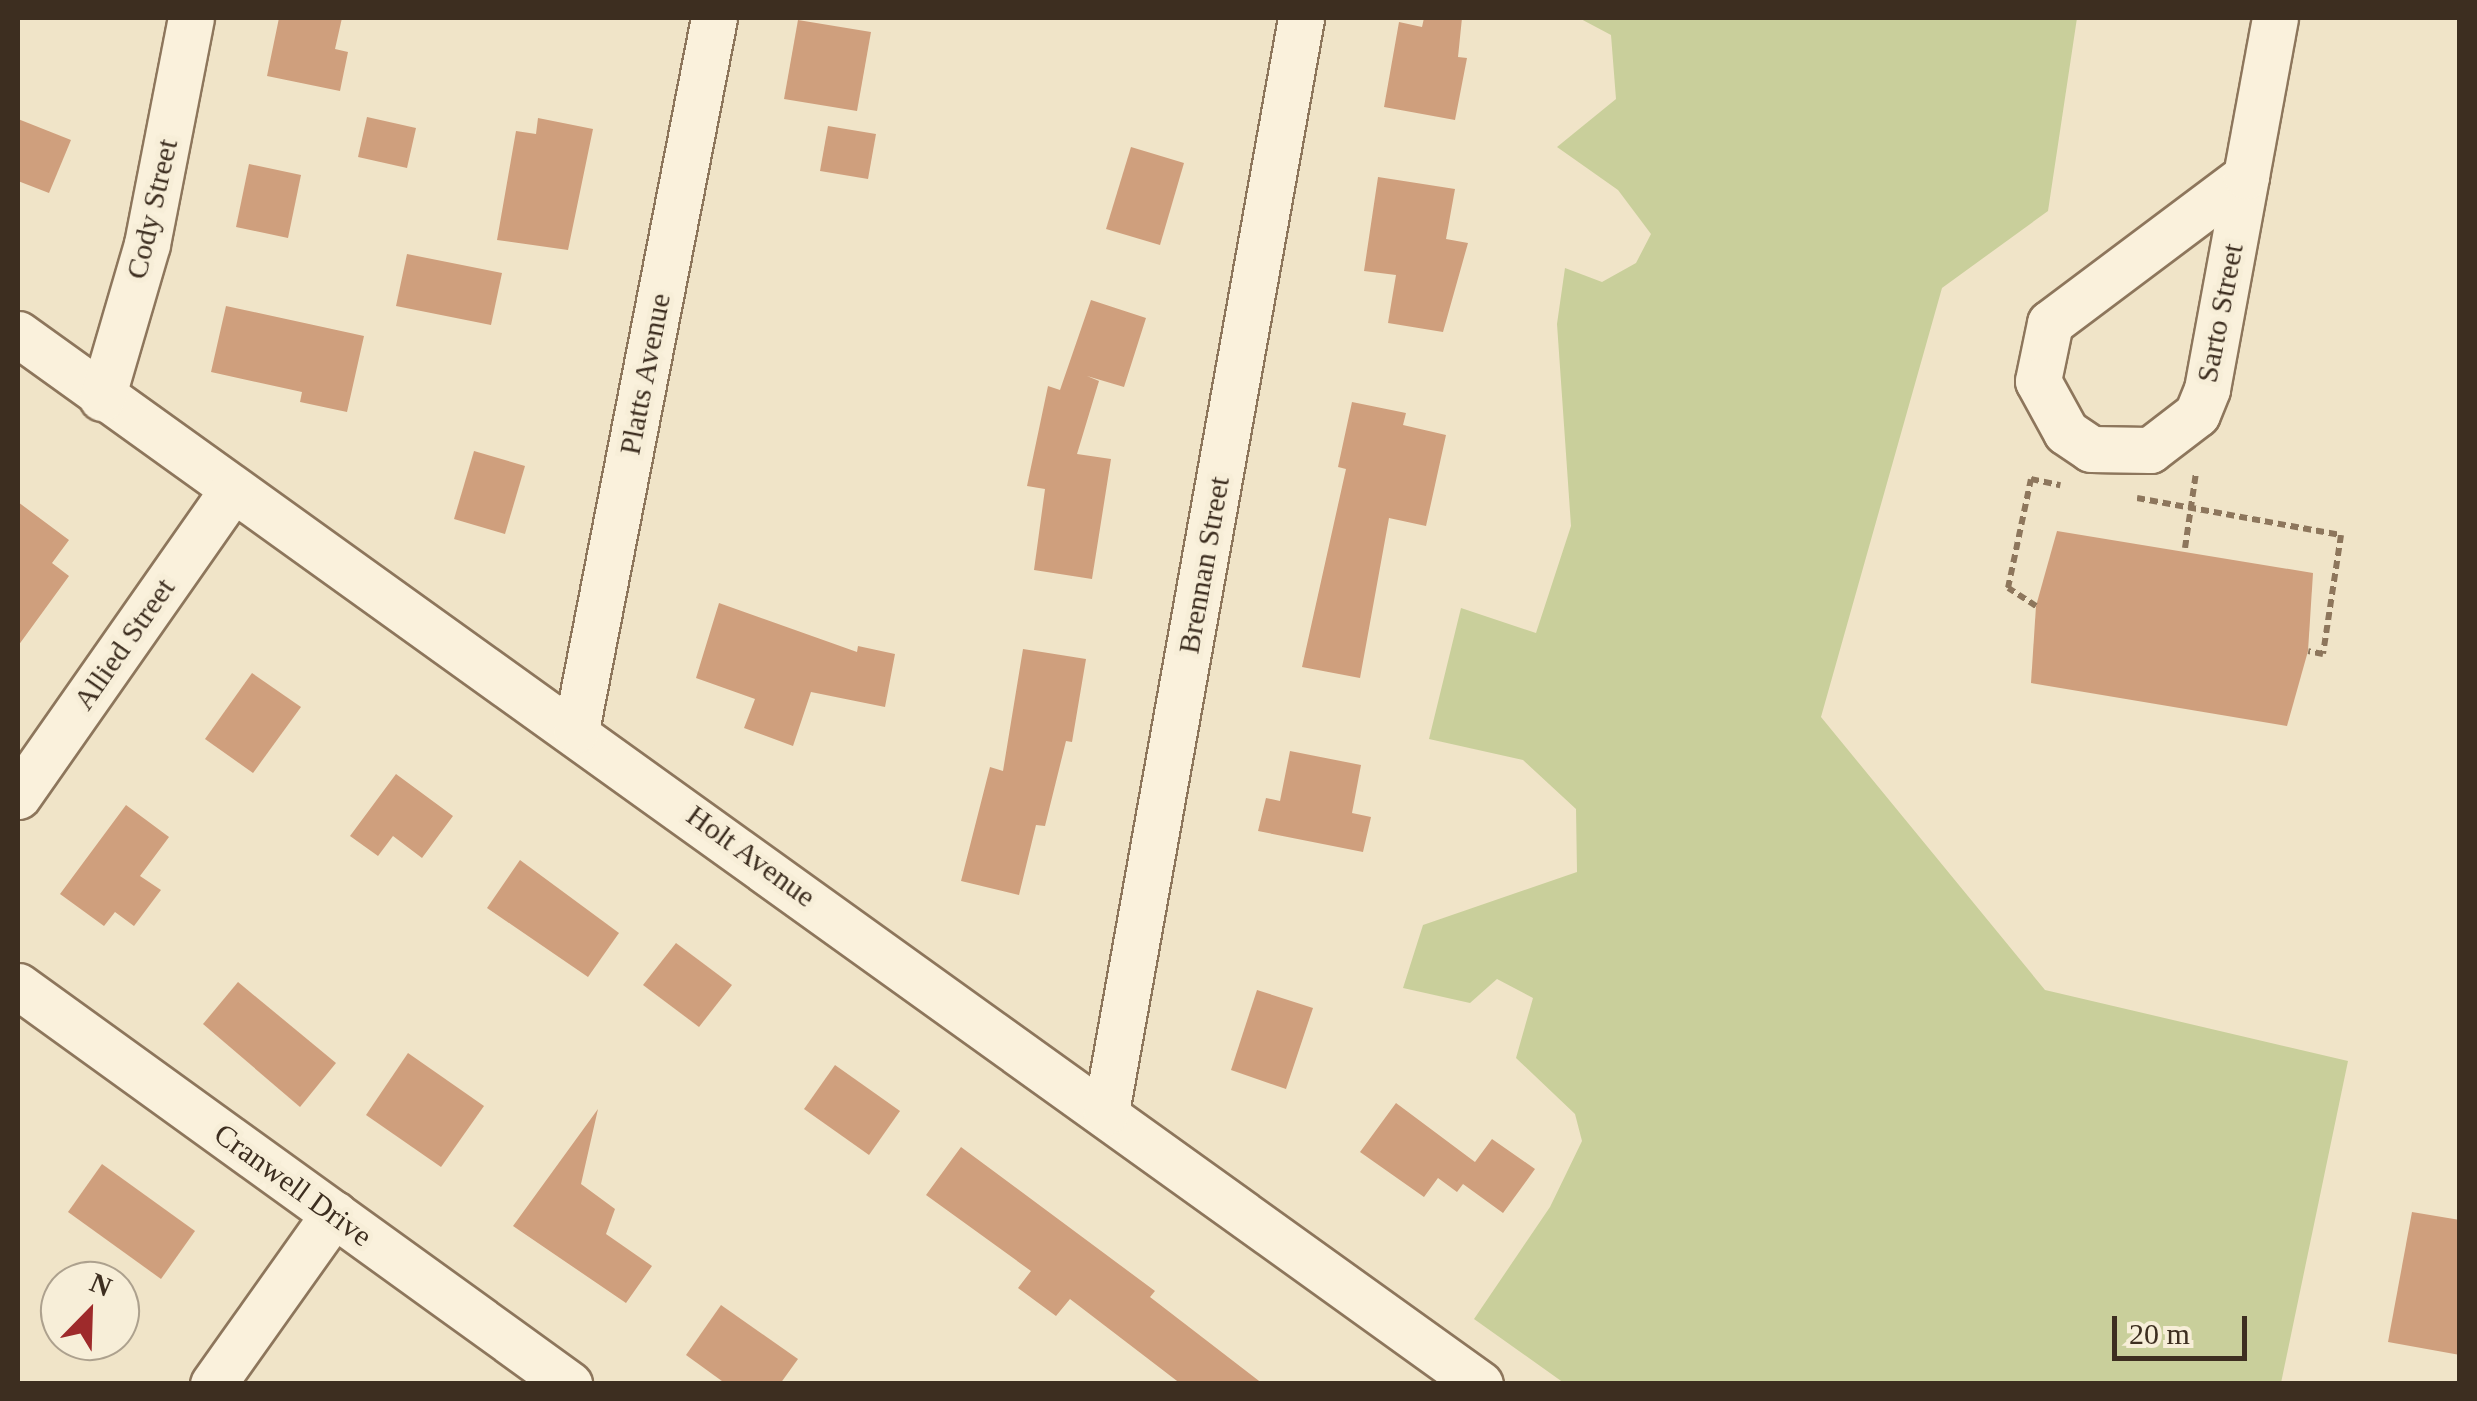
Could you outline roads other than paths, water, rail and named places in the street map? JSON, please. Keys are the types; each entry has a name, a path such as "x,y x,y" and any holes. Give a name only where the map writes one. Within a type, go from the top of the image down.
{"street":[{"name":"Cody Street","path":"102,398 148,244 191,18"},
{"name":"Platts Avenue","path":"576,730 714,18"},
{"name":"Brennan Street","path":"1106,1112 1301,18"},
{"name":"Sarto Street","path":"2246,176 2050,323 2038,381 2066,432 2091,448 2150,450 2196,414 2246,176 2275,18"},
{"name":"Holt Avenue","path":"18,334 231,492 576,730 1480,1384"},
{"name":"Allied Street","path":"18,796 231,492"},
{"name":"Cranwell Drive","path":"18,986 569,1384"},
{"path":"214,1384 334,1214"}]}
